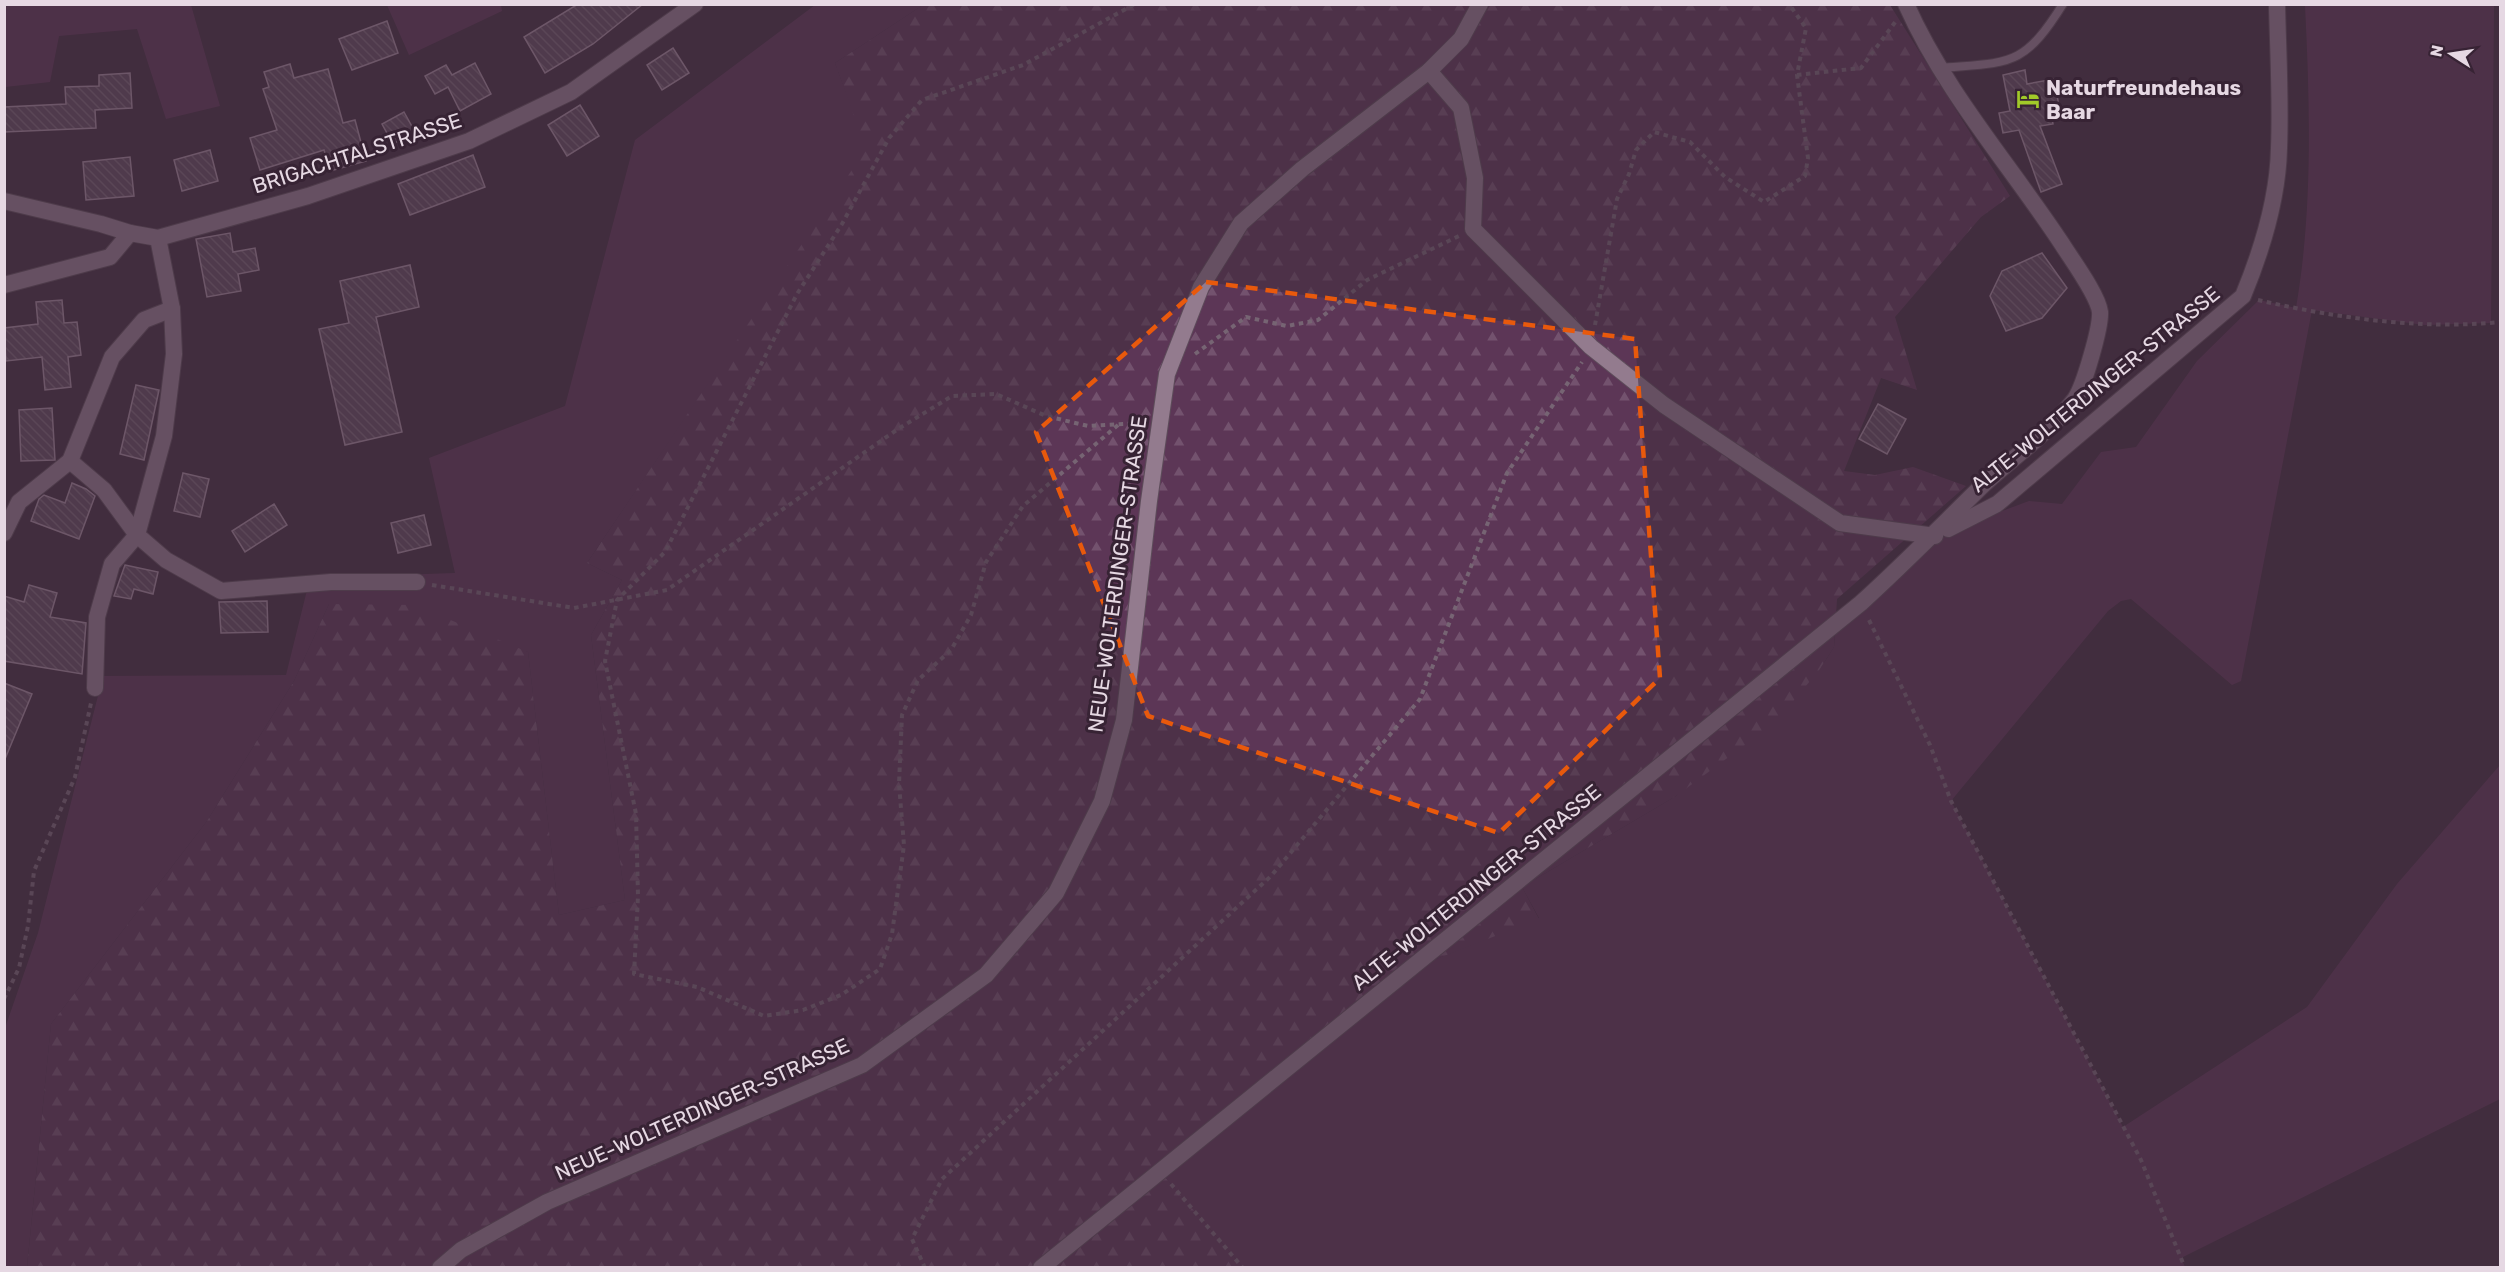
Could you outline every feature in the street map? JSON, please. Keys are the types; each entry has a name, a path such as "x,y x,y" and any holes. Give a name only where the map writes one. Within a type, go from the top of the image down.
{"street":[{"name":"BRIGACHTALSTRASSE","path":"4,201 158,238 308,195 469,141 571,92 695,4"},
{"name":"NEUE-WOLTERDINGER-STRASSE","path":"440,1268 461,1250 547,1202 862,1065 986,975 1056,893 1102,801 1124,720 1167,374 1201,287 1241,223 1302,169 1429,71 1461,39 1480,4"},
{"name":"ALTE-WOLTERDINGER-STRASSE","path":"1935,536 1997,504 2243,296 2257,262 2268,223 2279,150 2277,4"},
{"name":"ALTE-WOLTERDINGER-STRASSE","path":"1041,1268 1861,603 1935,536 1983,486 2048,428 2076,397 2091,359 2100,312 2085,281 2054,233 1939,68 1907,6"},
{"path":"1429,71 1461,108 1475,178 1473,229 1592,347 1664,405 1840,523 1935,536"},
{"path":"4,285 110,257 130,233"},
{"path":"94,688 98,617 112,564 136,535 164,436 174,354 172,309 158,238"},
{"path":"4,533 19,502 70,461 112,357 144,320 172,309"},
{"path":"70,461 104,490 136,535 166,560 221,591 330,582 417,582"}],"lane":[{"path":"1939,68 2002,63 2025,53 2046,32 2063,4"}],"path":[{"path":"1118,425 1023,506 986,562 971,615 951,650 918,680 902,715 899,784 904,845 892,934 880,969 841,995 803,1010 764,1016 697,987 634,974 638,896 636,814 605,661 617,600 665,552 797,294 842,224 889,138 922,100 1023,65 1135,4"},
{"path":"925,1268 912,1239 942,1179 1271,876 1420,699 1507,473 1592,347 1617,199 1629,174 1636,150 1654,132 1690,142 1725,177 1764,202 1805,176 1808,158 1797,75 1806,28 1789,4"},
{"path":"1797,75 1861,68 1907,6"},
{"path":"1194,355 1246,317 1287,326 1318,320 1367,280 1473,229"},
{"path":"2259,300 2312,310 2425,325 2500,322"},
{"path":"417,582 574,608 667,590 898,429 952,396 996,394 1046,416 1088,426 1160,422"},
{"path":"1861,603 1930,745 1951,801 2140,1160 2185,1268"},
{"path":"4,999 19,968 28,926 34,871 75,777 94,688"},
{"path":"1159,1170 1243,1268"}],"highlighted area":[{"path":"1206,282 1635,339 1660,678 1499,833 1148,716 1036,432"}],"green space":[{"path":"4,5 191,5 220,106 166,119 137,29 59,36 50,82 5,87"},
{"path":"387,5 501,5 502,11 409,55"},
{"path":"815,5 923,5 835,63 867,149 587,563 622,580 591,635 625,900 559,915 528,652 329,604 294,681 207,821 51,1024 27,1267 5,1267 4,1031 38,933 103,676 286,675 310,578 455,573 429,458 565,406 635,140"},
{"path":"923,5 1890,5 2010,196 1981,217 1895,317 1917,390 1881,378 1844,471 1875,475 1913,467 1966,486 1837,599 1834,647 1820,669 1776,722 1676,796 1522,887 1539,919 1411,969 1159,1170 1243,1267 27,1268 51,1024 207,821 294,681 329,604 414,605 528,652 559,915 625,900 591,635 622,580 587,563 866,149 835,63"},
{"path":"2305,5 2494,5 2491,323 2425,325 2312,310 2241,681 2232,685 2131,599 2121,601 2108,611 1951,801 2123,1127 2307,1007 2397,884 2500,765 2500,1099 2181,1258 2185,1267 1243,1267 1159,1170 1411,969 1539,918 1522,887 1676,796 1820,669 1834,647 1836,624 1935,536 2029,501 2062,504 2101,452 2136,447 2197,361 2259,300 2296,308 2308,195 2309,119"}],"building":[{"path":"578,4 643,4 593,44 545,73 524,37"},
{"path":"387,21 398,53 352,70 339,39"},
{"path":"673,48 689,73 662,90 647,65"},
{"path":"475,63 491,94 460,111 448,87 435,94 425,76 446,65 452,75"},
{"path":"290,64 294,78 328,69 343,123 355,120 366,161 330,171 324,150 260,170 250,138 277,130 263,89 269,87 264,72"},
{"path":"2025,70 2027,84 2054,79 2059,106 2050,108 2053,124 2040,126 2062,184 2041,192 2019,130 2003,133 1999,113 2010,111 2003,75"},
{"path":"130,73 132,108 95,110 96,128 4,132 4,107 66,104 65,87 99,86 99,75"},
{"path":"580,105 599,136 567,156 548,125"},
{"path":"404,112 415,132 393,144 382,124"},
{"path":"210,150 218,181 182,191 174,160"},
{"path":"473,155 485,187 410,215 398,184"},
{"path":"130,157 134,196 86,200 83,162"},
{"path":"230,233 233,252 255,248 259,270 238,274 241,291 207,297 196,239"},
{"path":"2042,253 2067,288 2042,318 2006,331 1990,296 2002,271"},
{"path":"410,265 419,307 376,317 402,432 345,445 319,329 349,323 340,281"},
{"path":"62,300 64,323 77,322 81,355 68,357 71,387 45,390 42,357 6,361 4,328 38,324 36,302"},
{"path":"136,385 159,390 144,460 120,454"},
{"path":"1878,404 1906,419 1887,454 1859,439"},
{"path":"52,408 55,460 21,461 19,410"},
{"path":"183,473 209,479 200,517 174,511"},
{"path":"72,483 95,496 79,539 31,521 39,499 44,495 65,503"},
{"path":"274,504 287,525 245,552 232,531"},
{"path":"424,515 431,545 398,553 391,523"},
{"path":"125,565 158,572 153,594 134,589 131,599 114,596"},
{"path":"29,585 57,593 50,617 86,623 82,674 4,661 4,596 24,602"},
{"path":"267,601 268,632 221,633 219,602"},
{"path":"4,683 32,694 5,759 4,759"}],"place":[{"name":"Naturfreundehaus Baar","path":"2028,99"}]}
